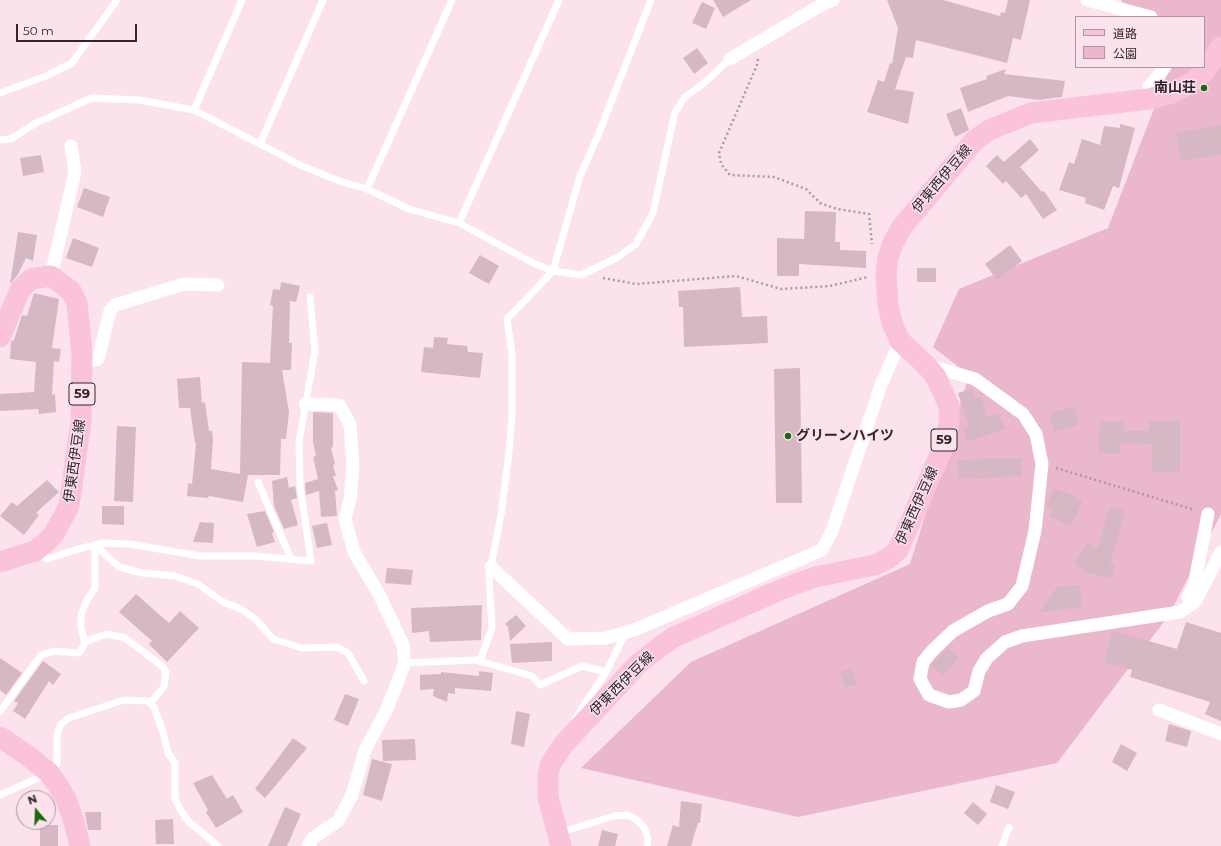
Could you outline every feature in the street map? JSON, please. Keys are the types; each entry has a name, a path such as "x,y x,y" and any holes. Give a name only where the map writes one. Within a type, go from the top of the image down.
{"main road":[{"name":"伊東西伊豆線","path":"559,840 548,797 548,776 553,760 571,736 639,663 672,638 782,589 816,577 875,565 889,558 898,550 942,450 949,424 949,406 943,390 926,365 900,341 892,323 888,306 886,274 888,257 893,243 902,227 970,146 989,130 1031,113 1149,99 1172,93 1192,82 1204,72 1221,47"},
{"name":"伊東西伊豆線","path":"0,562 35,551 54,534 69,506 81,421 82,363 77,303 71,291 51,276"},
{"path":"0,337 20,290 31,279 51,276"},
{"path":"0,737 27,755 49,773 66,799 80,846"}],"street":[{"path":"1087,0 1148,16"},
{"path":"730,59 826,1"},
{"path":"1149,99 1148,87 1164,68"},
{"path":"51,276 75,172 71,146"},
{"path":"82,363 98,358 110,311 115,305 184,284 218,285"},
{"path":"491,567 568,639 606,638 626,632 822,550 832,531 881,385 900,341"},
{"path":"926,365 975,379 1023,414 1036,434 1042,464 1035,531 1022,586 1008,604 988,611 953,631 933,650 923,662 920,679 929,695 949,702 961,700 974,691 979,671 987,658 1005,642 1022,636 1180,612 1195,602 1221,552"},
{"path":"305,404 339,405 350,424 353,467 350,500 345,519 354,552 380,596 403,645 405,664 386,711 365,750 352,795 338,821 313,838 308,846"},
{"path":"1180,612 1194,586 1208,514"},
{"path":"1159,710 1221,734"}],"lane":[{"path":"0,93 46,76 72,63 117,0"},
{"path":"194,110 242,0"},
{"path":"260,144 323,0"},
{"path":"366,189 452,0"},
{"path":"459,223 559,0"},
{"path":"480,661 492,628 489,576 501,515 512,417 512,354 507,319 553,271 580,176 599,133 651,0"},
{"path":"0,140 11,139 34,124 92,98 139,100 194,110 300,165 339,181 366,189 409,209 459,223 533,263 553,271 581,275 618,257 636,244 653,213 675,112 685,97 704,83 730,59"},
{"path":"35,551 47,559 78,549 104,543 129,544 200,556 254,556 311,561 300,486 299,442 316,351 310,297"},
{"path":"258,482 291,559"},
{"path":"85,643 81,627 81,615 87,600 95,588 95,545"},
{"path":"95,545 118,567 142,573 175,576 198,584 223,602 241,609 255,618 273,639 302,648 337,647 348,653 364,681"},
{"path":"571,736 568,729 606,672 626,632"},
{"path":"0,712 41,655 54,652 79,653 85,643 106,634 125,638 162,666 166,672 164,687 150,703"},
{"path":"405,664 480,661 532,676 540,685 582,666 606,672"},
{"path":"0,796 49,773 57,764 57,734 61,724 69,718 124,700 148,701 154,707 163,732 168,753 175,763 175,798 188,821 218,846"},
{"path":"559,840 614,816 628,815 637,820 644,827 648,839 647,846"},
{"path":"1002,846 1009,827"}],"path":[{"path":"761,41 757,65 719,153 722,164 730,174 774,177 806,189 820,203 836,209 869,214 872,246"},
{"path":"602,278 636,284 736,276 782,289 830,286 886,274"},
{"path":"1042,464 1208,514"}],"green space":[{"path":"1121,0 1221,0 1221,514 1169,615 1057,763 798,817 581,768 691,662 910,564 969,375 933,347 959,289 1108,228 1167,75 1163,68 1205,68 1205,16 1131,16"}],"building":[{"path":"713,0 751,0 723,17"},
{"path":"887,0 943,0 1000,16 1001,12 1005,13 1008,0 1030,0 1021,40 1013,38 1007,63 916,40 913,58 906,57 895,89 914,92 908,124 867,112 878,80 884,82 890,63 892,64 898,28"},
{"path":"702,2 715,8 706,29 692,23"},
{"path":"697,48 708,63 694,74 683,58"},
{"path":"1006,69 1004,74 1065,81 1062,97 1039,100 1008,96 968,112 960,88 987,79 986,76"},
{"path":"961,108 969,130 955,137 946,114"},
{"path":"1120,124 1135,128 1119,188 1113,186 1104,210 1085,203 1086,198 1059,190 1069,162 1074,164 1082,139 1100,145 1104,126 1120,128"},
{"path":"1221,125 1221,154 1181,161 1176,133"},
{"path":"1030,139 1039,150 1020,167 1042,192 1044,191 1057,210 1043,219 1026,194 1021,198 1006,181 1003,184 986,166 997,155 1004,162"},
{"path":"41,155 44,172 23,176 20,158"},
{"path":"84,188 110,197 103,217 77,207"},
{"path":"805,211 836,212 835,242 840,242 840,250 866,251 866,268 799,264 799,276 777,276 777,238 804,239"},
{"path":"18,232 37,235 33,261 26,258 17,276 10,284"},
{"path":"73,238 99,248 92,267 66,258"},
{"path":"1010,245 1022,261 997,280 985,264"},
{"path":"480,255 499,266 489,284 469,273"},
{"path":"917,268 936,268 936,282 917,282"},
{"path":"281,282 300,286 296,302 290,301 289,343 292,343 291,370 282,370 289,412 286,439 281,439 280,475 248,475 243,502 209,496 208,498 187,496 188,483 192,484 196,443 190,408 179,408 177,379 200,377 202,403 205,402 209,431 212,431 213,440 211,469 240,474 242,362 270,363 273,306 270,305 273,289 280,290"},
{"path":"740,287 742,317 767,316 768,343 684,347 683,307 679,307 678,291"},
{"path":"34,293 59,299 52,348 61,349 59,362 54,361 52,395 55,394 56,412 39,414 38,409 0,411 0,394 34,392 36,362 10,359 11,341 14,340 22,315 27,316"},
{"path":"434,337 448,338 447,344 467,346 468,352 483,353 480,378 421,372 424,347 433,348"},
{"name":"グリーンハイツ","path":"800,368 802,503 776,503 774,369"},
{"path":"972,389 975,399 981,397 987,417 999,413 1005,429 967,442 963,429 969,427 958,393"},
{"path":"1074,407 1079,425 1054,432 1050,413"},
{"path":"313,412 333,413 333,447 331,448 336,476 333,476 338,490 335,491 337,516 321,517 319,491 306,495 305,483 318,479 313,457 316,456 313,442"},
{"path":"1149,421 1180,421 1180,472 1152,472 1152,444 1120,443 1120,453 1099,453 1100,422 1124,422 1124,431 1149,431"},
{"path":"117,426 136,427 133,502 114,501"},
{"path":"1022,458 1022,476 990,477 990,479 958,478 958,460"},
{"path":"287,477 289,488 295,486 297,498 291,500 298,525 284,529 274,506 272,481"},
{"path":"47,480 59,492 36,513 39,515 24,535 0,516 12,502 17,506"},
{"path":"1054,488 1083,500 1071,526 1050,517 1052,511 1046,506"},
{"path":"102,506 124,506 124,525 102,524"},
{"path":"1110,507 1125,511 1110,563 1115,564 1112,579 1086,572 1074,563 1088,543 1097,549"},
{"path":"265,511 274,532 272,533 275,542 257,547 247,514"},
{"path":"200,522 214,523 213,543 193,542"},
{"path":"327,523 332,545 317,548 312,526"},
{"path":"387,568 413,570 411,585 385,583"},
{"path":"1080,585 1082,607 1040,612 1057,587"},
{"path":"136,594 169,623 180,611 199,628 167,662 149,644 152,641 119,612"},
{"path":"482,605 481,640 430,642 429,631 412,633 411,608"},
{"path":"516,615 526,626 510,641 508,627 505,624"},
{"path":"1186,622 1221,633 1221,721 1205,714 1210,702 1130,677 1132,670 1104,662 1113,631 1177,649"},
{"path":"552,642 552,661 512,663 510,644"},
{"path":"948,647 959,658 943,676 931,665"},
{"path":"0,658 22,673 6,695 0,690"},
{"path":"43,661 61,674 53,685 49,681 25,719 13,711 18,703 14,701"},
{"path":"852,668 857,684 845,688 840,672"},
{"path":"479,671 493,673 491,691 455,688 455,694 448,693 447,702 433,696 434,689 420,690 420,675 441,674 441,672 479,676"},
{"path":"345,694 359,699 348,726 334,720"},
{"path":"516,711 530,714 524,747 511,744"},
{"path":"1169,724 1191,731 1187,747 1165,741"},
{"path":"293,738 307,748 265,798 255,789"},
{"path":"415,739 416,760 383,761 382,740"},
{"path":"1121,744 1137,753 1127,771 1112,762"},
{"path":"372,759 392,764 382,801 363,795"},
{"path":"212,775 227,799 233,795 243,812 216,828 206,812 208,810 193,783"},
{"path":"996,785 1015,792 1008,809 990,802"},
{"path":"681,801 702,804 700,823 698,823 691,846 667,846 673,825 679,827"},
{"path":"973,802 987,814 978,825 964,813"},
{"path":"285,807 301,814 287,846 268,846"},
{"path":"85,812 101,812 101,830 88,830"},
{"path":"173,819 174,844 156,844 155,820"},
{"path":"56,825 58,825 58,846 40,846 40,830 56,830"},
{"path":"602,830 618,834 615,846 598,846"}],"place":[{"name":"南山荘","path":"1204,88"},
{"name":"グリーンハイツ","path":"788,436"}]}
